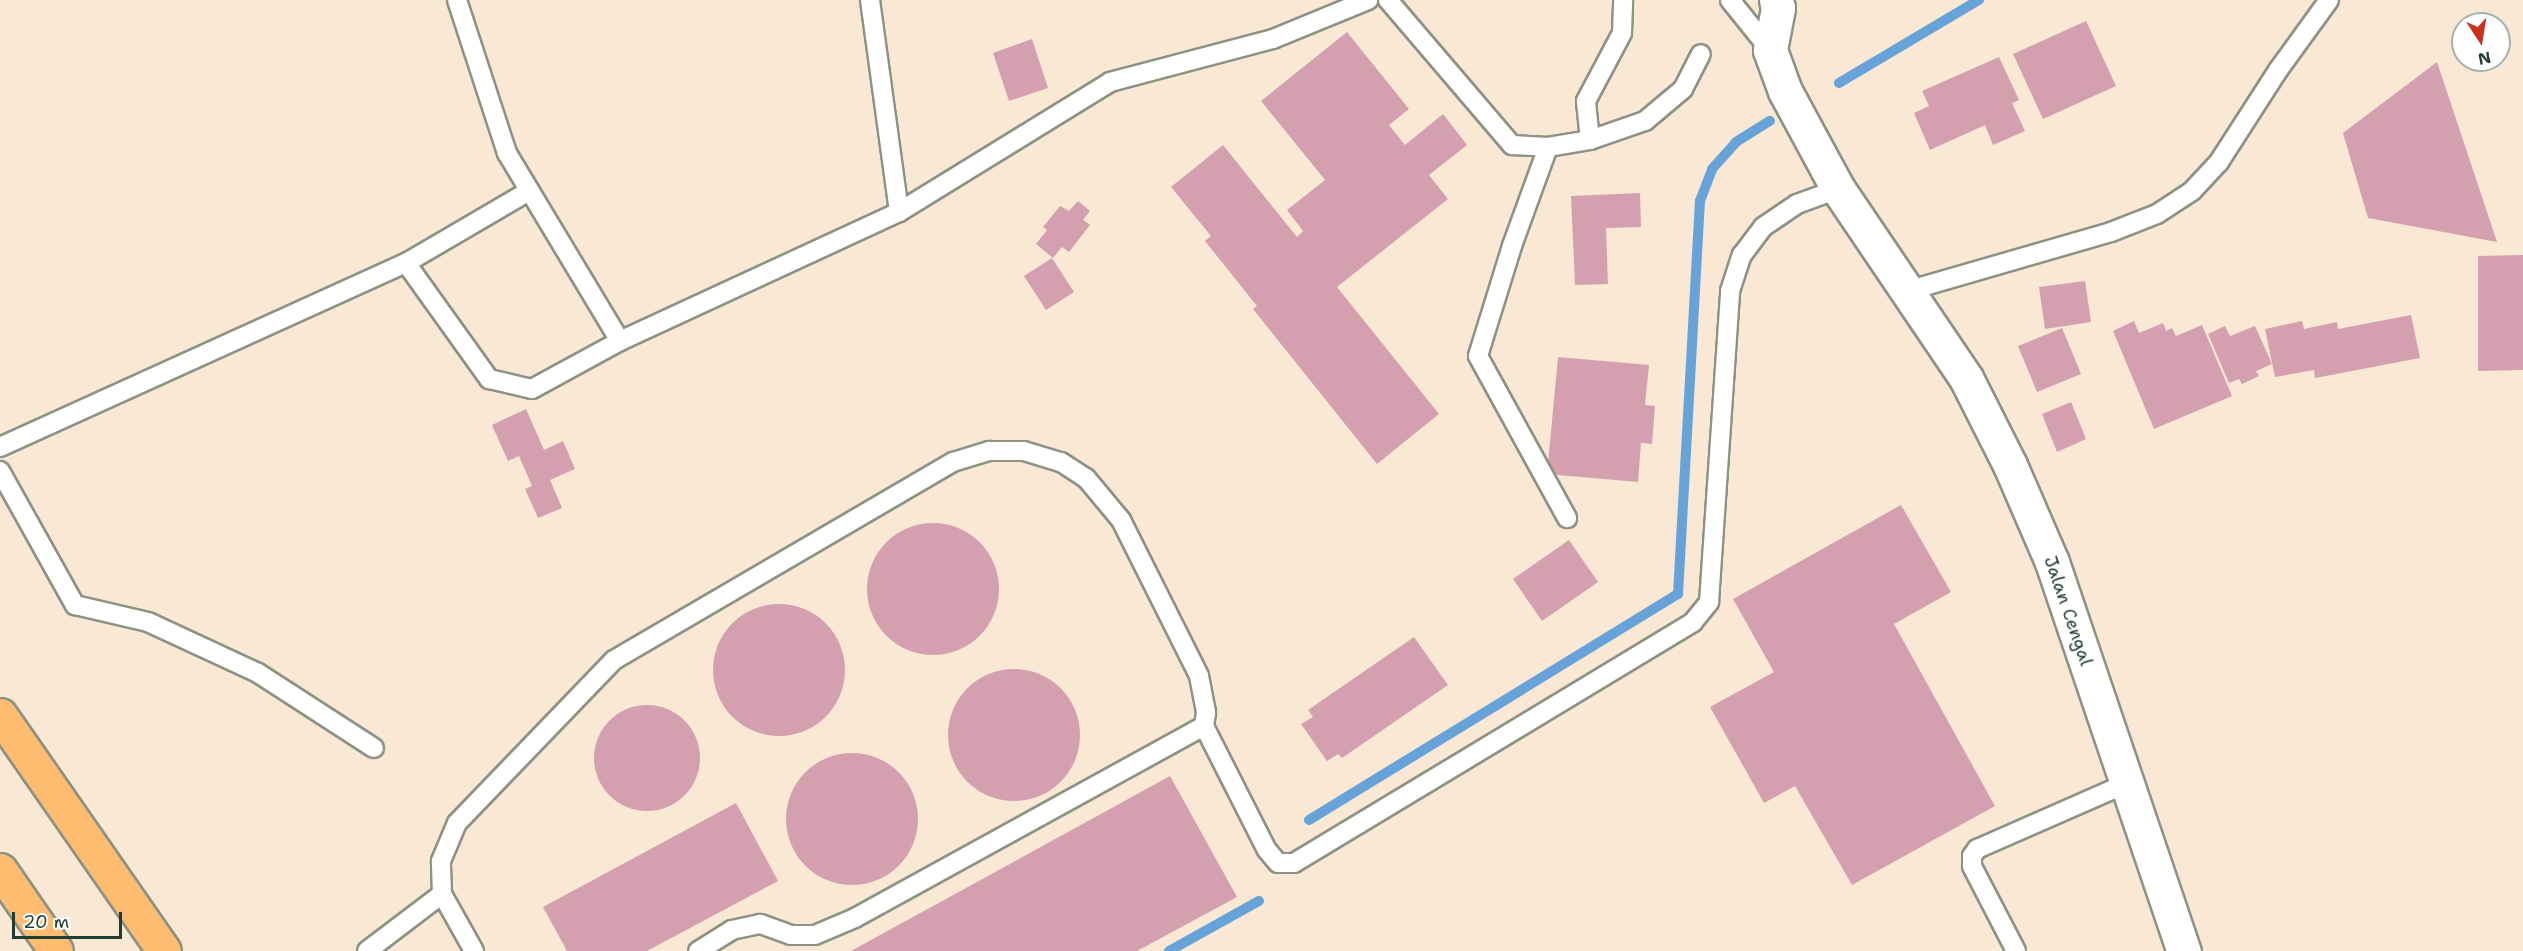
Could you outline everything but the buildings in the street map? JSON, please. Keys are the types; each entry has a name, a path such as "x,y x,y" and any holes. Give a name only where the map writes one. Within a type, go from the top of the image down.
{"highway":[{"path":"0,715 164,951"},
{"path":"0,870 56,951"}],"street":[{"path":"1770,50 1778,8 1776,0"},
{"name":"Jalan Cengal","path":"1770,50 1785,91 1838,189 1966,378 2010,465 2052,562 2184,951"}],"lane":[{"path":"457,0 507,153 620,341"},
{"path":"870,0 898,212"},
{"path":"406,262 489,379 532,389 620,341 898,212 1110,82 1273,39 1368,0"},
{"path":"1388,0 1512,145 1548,147 1590,140 1645,121 1683,89 1701,54"},
{"path":"1590,140 1586,101 1622,33 1623,0"},
{"path":"1730,0 1770,50"},
{"path":"1907,291 2110,232 2157,214 2192,191 2219,162 2279,69 2329,0"},
{"path":"1548,147 1512,246 1478,356 1567,518"},
{"path":"474,951 442,894 441,861 457,823 614,660 954,462 990,451 1024,451 1061,462 1086,478 1121,520 1199,676 1206,713 1204,726 1267,850 1278,863 1294,863 1693,622 1709,602 1730,291 1742,255 1763,226 1797,204 1838,189"},
{"path":"0,447 406,262 530,191"},
{"path":"0,471 75,605 148,622 258,673 374,748"},
{"path":"698,951 732,930 760,924 793,943 855,918 1204,726"},
{"path":"2016,951 1972,866 1972,856 1977,849 2127,783"},
{"path":"367,951 442,894"}],"waterway":[{"path":"1839,83 1979,0"},
{"path":"1309,820 1678,594 1700,201 1712,169 1736,142 1770,121"},
{"path":"1169,951 1259,901"}]}
